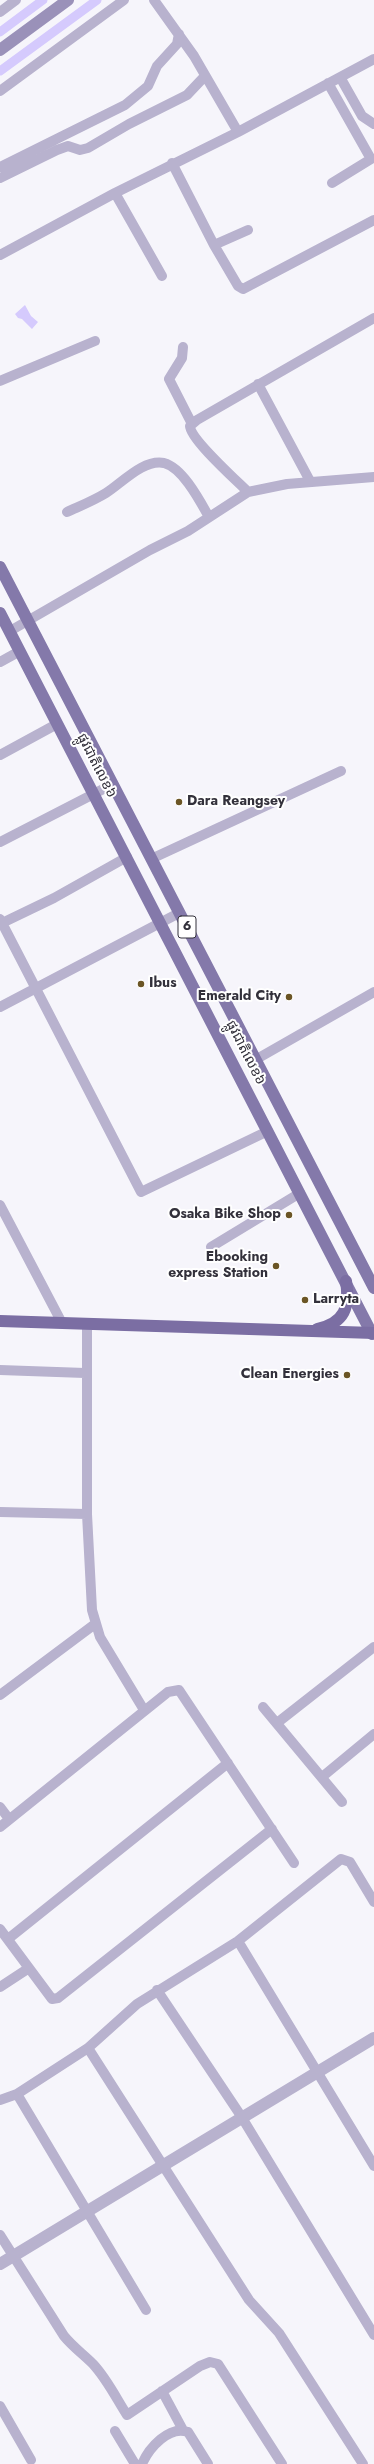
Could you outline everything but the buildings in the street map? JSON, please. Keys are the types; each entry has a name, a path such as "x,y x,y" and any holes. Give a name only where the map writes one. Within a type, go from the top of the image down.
{"highway":[{"path":"305,1332 328,1327 345,1312 349,1299 346,1281"},
{"path":"0,1321 373,1335"}],"main road":[{"path":"0,50 68,0"},
{"name":"ផ្លូវជាតិលេខ៦","path":"0,566 374,1288"},
{"name":"ផ្លូវជាតិលេខ៦","path":"0,613 373,1335"}],"street":[{"path":"0,12 16,0"},
{"path":"0,91 124,0"},
{"path":"154,0 179,34 238,132"},
{"path":"0,167 125,106 148,86 157,66 177,44 179,34"},
{"path":"0,255 172,163 238,132 374,59"},
{"path":"0,178 68,146 80,150 88,148 129,124 187,95 205,76"},
{"path":"340,77 362,116 374,124"},
{"path":"328,83 371,159 332,184"},
{"path":"172,163 214,244 238,286 243,289 374,220"},
{"path":"115,193 162,276"},
{"path":"214,244 248,230"},
{"path":"248,492 201,445 190,429 192,424 258,384 374,318"},
{"path":"0,380 95,341"},
{"path":"183,346 182,358 169,379 192,424"},
{"path":"258,384 310,481"},
{"path":"67,512 106,493 136,471 151,465 164,464 175,470 189,484 209,517"},
{"path":"10,631 150,550 188,531 248,492 310,481 374,477"},
{"path":"0,662 20,651"},
{"path":"0,755 57,724"},
{"path":"151,859 341,770"},
{"path":"0,842 113,784"},
{"path":"126,857 54,898 1,922 141,1192 268,1131"},
{"path":"0,1007 179,913"},
{"path":"255,1060 374,992"},
{"path":"211,1247 300,1193"},
{"path":"0,1205 62,1323"},
{"path":"87,1324 85,1373 86,1514 92,1610 100,1637 144,1710"},
{"path":"0,1370 85,1373"},
{"path":"0,1512 86,1514"},
{"path":"0,1695 95,1624"},
{"path":"277,1723 374,1647"},
{"path":"0,1827 144,1710 168,1692 179,1690 294,1863"},
{"path":"263,1707 342,1802"},
{"path":"322,1777 374,1734"},
{"path":"8,1939 228,1763"},
{"path":"0,1807 9,1819"},
{"path":"0,1929 52,1999 58,1998 272,1829"},
{"path":"0,2100 17,2094 88,2048 138,2004 157,1990 238,1941 342,1859 350,1862 374,1902"},
{"path":"238,1941 374,2166"},
{"path":"0,1987 29,1968"},
{"path":"157,1990 241,2116 374,2335"},
{"path":"0,2264 241,2116 374,2038"},
{"path":"88,2048 164,2164 250,2300 279,2333 363,2464"},
{"path":"17,2094 86,2212 146,2310"},
{"path":"0,2235 64,2336 74,2349 92,2363 106,2381 127,2415 200,2366 210,2362 218,2364 282,2464"},
{"path":"162,2391 183,2430"},
{"path":"0,2406 31,2460"},
{"path":"142,2464 152,2448 164,2437 172,2432 183,2430 188,2432 208,2464"},
{"path":"116,2431 135,2464"}],"shaded area":[{"path":"25,305 31,316 38,322 32,329 15,314"}],"waterway":[{"path":"0,32 43,0"},
{"path":"0,71 97,0"}],"place":[{"name":"Dara Reangsey","path":"179,802"},
{"name":"Ibus","path":"141,984"},
{"name":"Emerald City","path":"289,997"},
{"name":"Osaka Bike Shop","path":"289,1215"},
{"name":"Ebooking express Station","path":"276,1266"},
{"name":"Larryta","path":"305,1300"},
{"name":"Clean Energies","path":"347,1375"}]}
